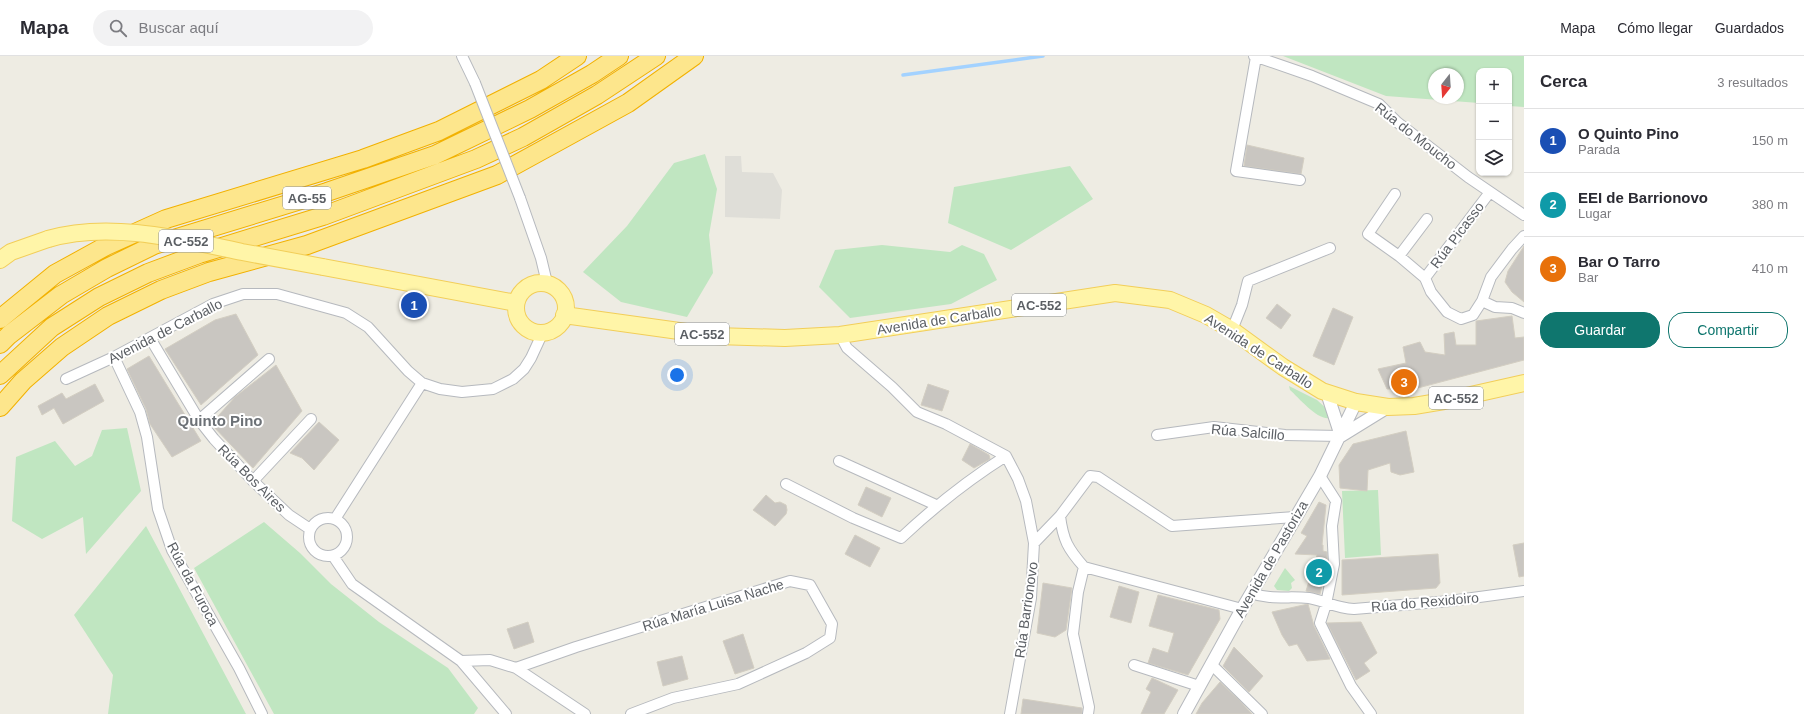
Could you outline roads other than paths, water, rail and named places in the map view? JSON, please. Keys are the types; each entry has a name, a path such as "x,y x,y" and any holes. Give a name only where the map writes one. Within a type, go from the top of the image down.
{"highway":[{"path":"0,319 55,274 106,246 166,219 362,159 439,131 541,80 577,56"},
{"name":"AG-55","path":"0,344 9,335 61,295 107,268 154,245 327,192 435,155 530,109 592,74 619,56"},
{"name":"AG-55","path":"0,375 52,327 99,297 148,273 199,254 323,216 476,159 523,137 572,110 656,56"},
{"path":"0,407 23,382 62,347 108,316 161,290 209,272 307,245 497,175 628,103 694,56"}],"main road":[{"name":"AC-552","path":"0,260 11,252 48,239 66,234 102,231 158,236 516,303"},
{"path":"547,283 557,289 564,299 564,315 556,327 543,332 530,330 517,316 516,303 519,295 524,289 535,284 547,283"},
{"name":"Avenida de Carballo","path":"564,315 715,336 785,338 840,335 1115,293 1170,300 1206,315 1232,330 1283,367 1327,393 1356,402 1388,407 1414,406 1444,401 1524,383"}],"street":[{"path":"462,56 475,83 520,198 541,258 547,283"},
{"path":"1255,56 1236,170 1300,180"},
{"name":"Rúa do Moucho","path":"1255,56 1312,76 1378,104 1397,122 1468,177 1524,215"},
{"name":"Rúa Picasso","path":"1425,278 1490,192"},
{"path":"1395,194 1368,234 1399,256 1425,278 1431,292 1447,312 1461,319 1473,315 1482,301 1491,277 1524,236"},
{"path":"1399,256 1426,219"},
{"path":"1232,330 1242,305 1248,281 1330,248"},
{"name":"Avenida de Carballo","path":"66,379 114,357 213,304 243,294 277,294 346,313 368,328 408,371 422,383 440,389 462,392 493,389 513,379 524,369 531,358 543,332"},
{"path":"1482,301 1495,307 1512,308 1524,313"},
{"path":"786,484 853,518 900,538 936,505 970,479 1006,456 946,424 917,412 892,387 847,348 840,335"},
{"name":"Rúa Bos Aires","path":"150,338 200,420 214,439 253,481 289,515 310,529"},
{"name":"Rúa da Furoca","path":"114,357 140,412 147,437 158,509 172,550 239,668 262,714"},
{"path":"200,420 269,359"},
{"path":"335,519 422,383"},
{"path":"1327,393 1341,436 1388,407"},
{"name":"Avenida de Pastoriza","path":"1184,714 1251,593 1320,476 1341,436 1356,402"},
{"path":"253,481 311,419"},
{"name":"Rúa Salcillo","path":"1157,435 1214,427 1278,434 1341,436"},
{"name":"Rúa Barrionovo","path":"1006,456 1018,479 1026,501 1034,543 1031,598 1010,714"},
{"path":"838,461 936,505"},
{"path":"1034,543 1060,516 1090,476 1098,477 1172,526 1295,517"},
{"path":"1320,476 1336,501 1332,526 1334,564 1326,604 1320,623 1351,686 1371,714"},
{"path":"1060,516 1062,534 1071,552 1084,567 1242,609"},
{"path":"328,517 335,519 345,526 348,537 344,548 340,552 333,556 325,556 314,550 309,540 310,529 321,518 328,517"},
{"path":"333,556 352,584 461,661 506,714"},
{"path":"1084,567 1078,592 1073,634 1086,695 1088,714"},
{"name":"Rúa María Luisa Nache","path":"516,668 576,647 790,581 810,586 832,624 830,638 806,653 738,684 673,698 631,714"},
{"name":"Rúa do Rexidoiro","path":"1251,593 1264,597 1310,598 1341,608 1354,609 1450,601 1524,591"},
{"path":"461,661 490,660 516,668 585,714"},
{"path":"1211,664 1262,714"},
{"path":"1134,665 1199,686"}],"waterway":[{"path":"903,75 1043,56"}],"place":[{"name":"O Quinto Pino","path":"414,305"},
{"name":"Bar O Tarro","path":"1404,382"},
{"name":"EEI de Barrionovo","path":"1319,572"}],"district":[{"name":"Quinto Pino","path":"220,420"}]}
